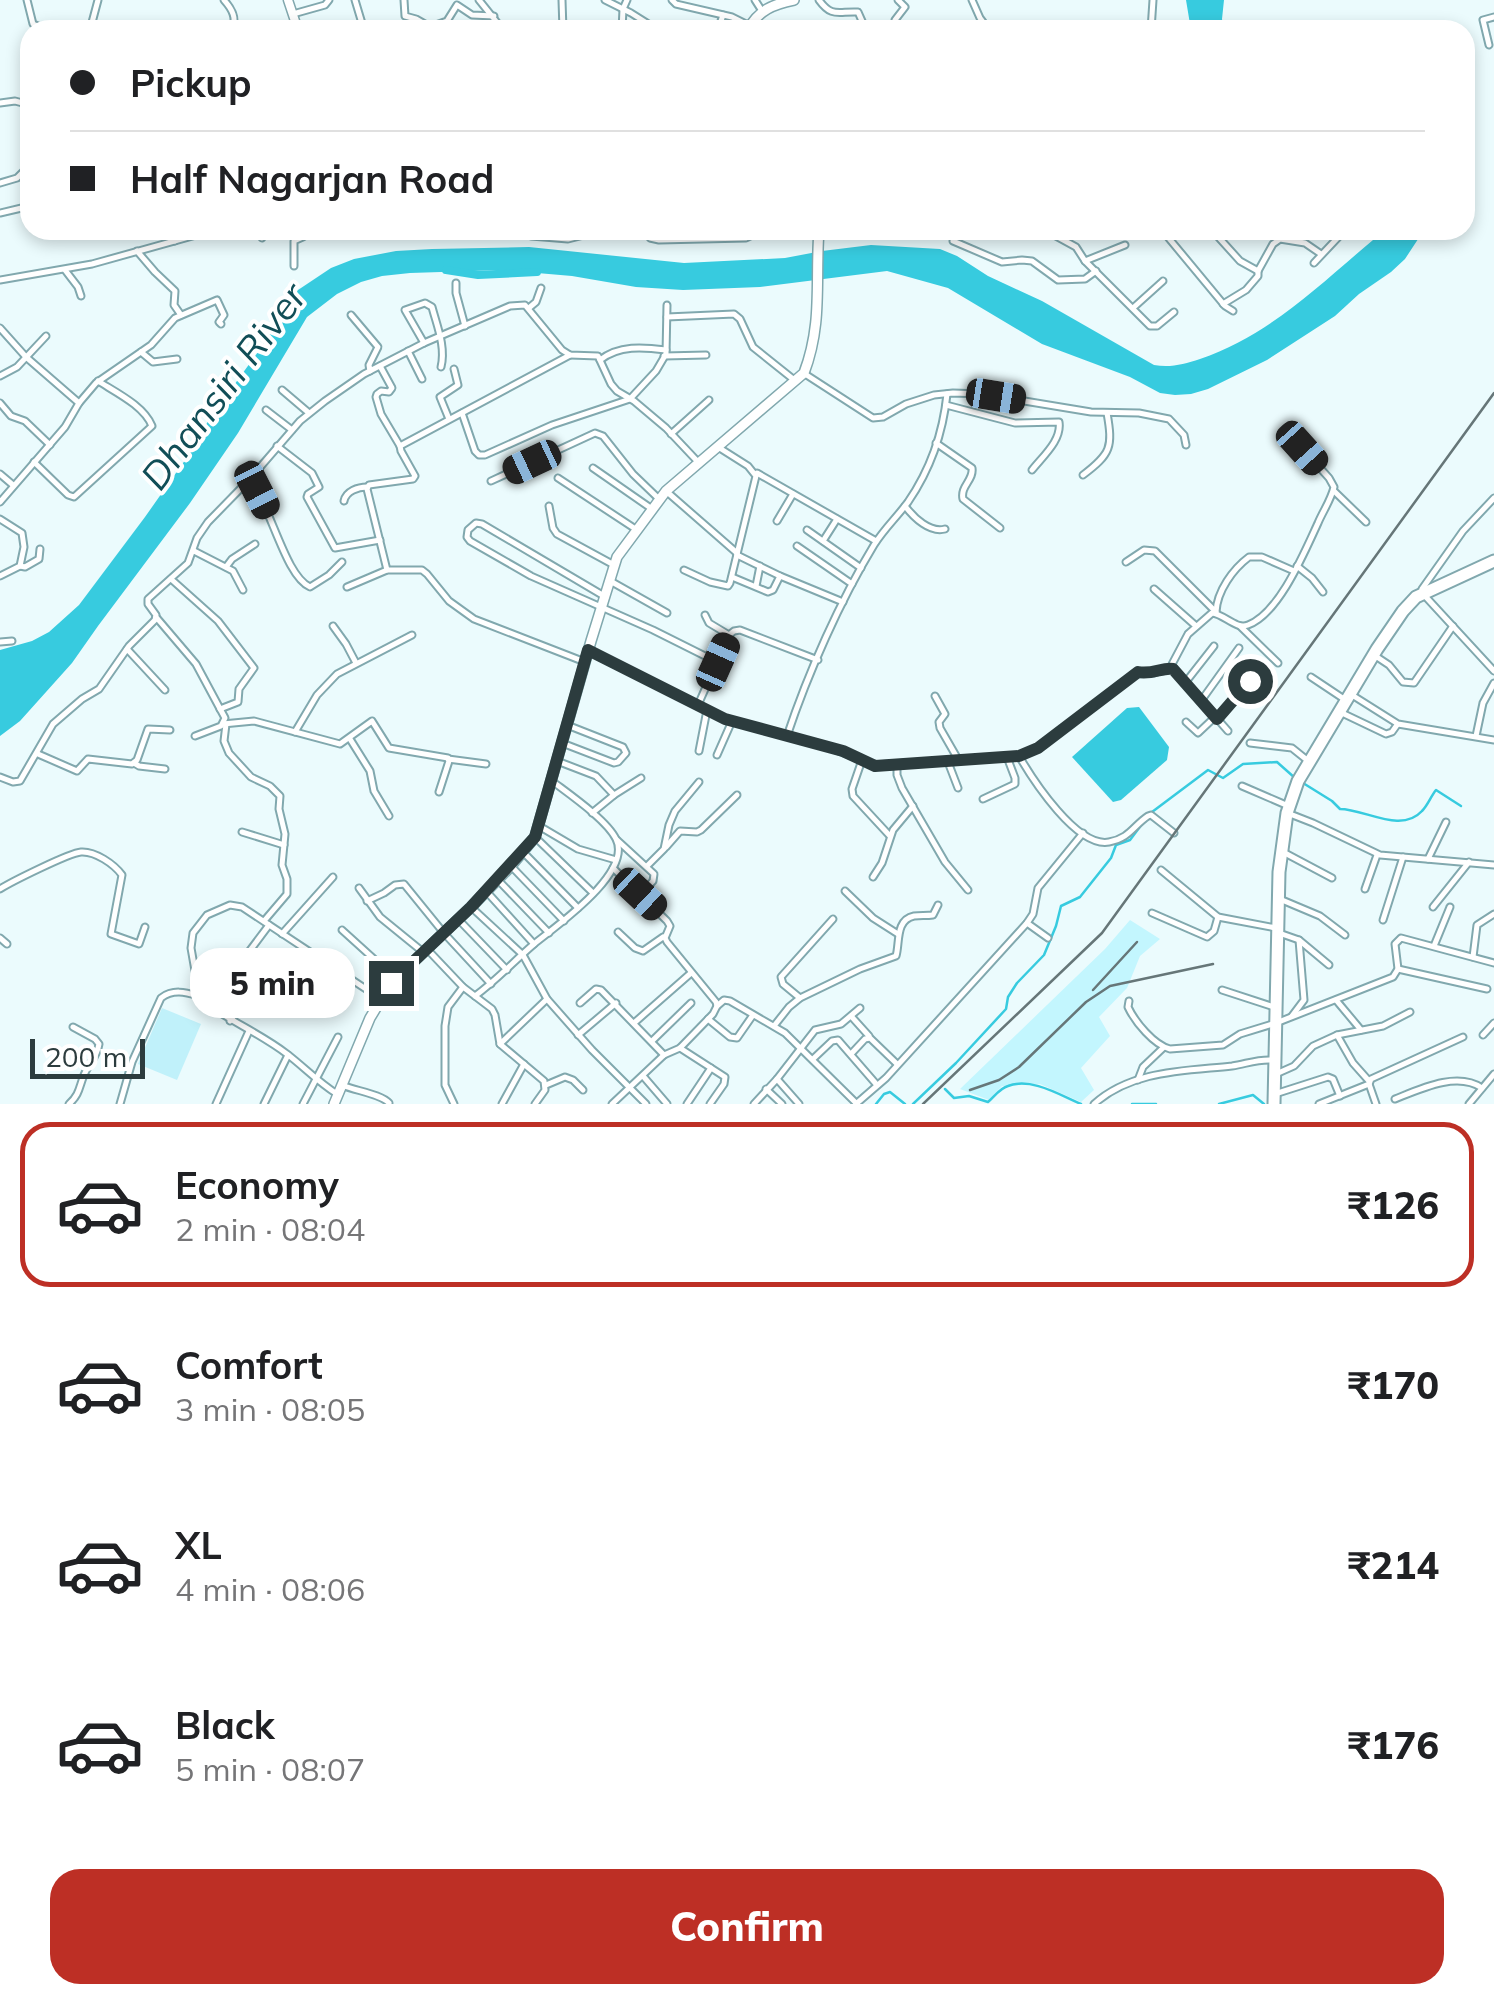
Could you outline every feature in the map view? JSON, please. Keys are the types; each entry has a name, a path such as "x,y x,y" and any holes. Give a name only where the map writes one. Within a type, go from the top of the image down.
{"highway":[{"path":"1275,1099 1280,851 1295,788 1403,611 1419,596 1494,561"}],"main road":[{"path":"756,20 772,6 794,0"},
{"path":"338,1095 380,999 395,978 471,907 535,837 609,580 636,530 663,495 800,377 810,356 819,302 819,240"}],"street":[{"path":"288,0 295,20"},
{"path":"293,14 325,5 329,0"},
{"path":"404,0 404,16 418,20"},
{"path":"479,0 496,20"},
{"path":"605,0 642,20"},
{"path":"622,20 627,0"},
{"path":"672,0 738,20"},
{"path":"697,8 698,0"},
{"path":"755,0 762,12"},
{"path":"819,0 832,13 858,12 862,20"},
{"path":"895,20 905,7 898,0"},
{"path":"448,20 457,6 472,15 494,16"},
{"path":"721,20 723,15"},
{"path":"1489,45 1483,20 1494,17"},
{"path":"0,280 65,270 179,240"},
{"path":"294,266 297,240"},
{"path":"1064,240 1076,247 1148,325 1154,328 1174,312"},
{"path":"1171,240 1223,304 1234,310"},
{"path":"1221,240 1240,260 1258,271"},
{"path":"1223,304 1246,290 1279,240"},
{"path":"1288,240 1304,242 1321,254"},
{"path":"1314,263 1335,240"},
{"path":"953,241 1002,262 1032,261 1061,281 1085,278 1096,271"},
{"path":"1085,261 1125,245"},
{"path":"138,250 175,290 174,304 182,315"},
{"path":"65,270 81,296"},
{"path":"1132,308 1164,281"},
{"path":"456,284 465,326"},
{"path":"530,308 540,288"},
{"path":"0,502 65,428 79,403 98,382 155,341 176,318 217,300 224,314 221,324"},
{"path":"424,343 404,311 426,303 440,336 441,367"},
{"path":"245,957 286,894 280,796 251,777 229,753 220,709 191,657 156,618 148,599 188,563 196,538 208,522 277,446 309,414 370,371 424,343 522,304 530,308 562,350 594,354 611,384 699,463"},
{"path":"462,414 475,451 485,455 552,425 630,399 656,371 666,353 668,305"},
{"path":"668,317 734,314 753,348 873,418 917,400 947,394 982,394 1091,412 1139,413 1168,419 1184,435 1186,445"},
{"path":"350,315 378,347 370,371"},
{"path":"0,328 26,358 79,403"},
{"path":"0,376 15,369 46,336"},
{"path":"600,360 612,352 634,348 706,355"},
{"path":"141,352 156,363 177,359"},
{"path":"408,352 422,379"},
{"path":"400,446 570,354"},
{"path":"344,502 346,495 359,487 415,476 378,405 377,394 392,388 380,366"},
{"path":"449,419 440,397 458,385 454,369"},
{"path":"34,462 74,497 146,434 151,420 98,382"},
{"path":"282,390 309,414"},
{"path":"786,736 852,584 876,541 905,506 930,464 947,394"},
{"path":"671,434 709,400"},
{"path":"0,403 50,445"},
{"path":"946,406 1014,423 1059,422 1058,437 1032,470"},
{"path":"266,410 292,430"},
{"path":"1083,474 1108,452 1107,413"},
{"path":"1284,429 1329,478 1334,491 1366,522"},
{"path":"492,481 594,433 603,436 633,474 737,554 843,602"},
{"path":"936,442 972,468 962,490 963,499 1000,528"},
{"path":"277,446 315,476 319,487 308,498 335,548 380,540"},
{"path":"718,448 876,541"},
{"path":"593,468 652,509"},
{"path":"684,570 725,586 730,583 756,476 754,471"},
{"path":"0,474 13,485"},
{"path":"558,478 636,530"},
{"path":"249,480 266,508 294,574 305,586 308,588 329,575 342,562"},
{"path":"367,487 387,570"},
{"path":"1240,626 1256,620 1283,591 1334,491"},
{"path":"777,521 793,494"},
{"path":"1494,498 1462,531 1419,596 1454,626 1494,671"},
{"path":"549,506 557,534 614,565"},
{"path":"905,506 934,530 945,529"},
{"path":"0,519 22,533 20,566"},
{"path":"823,541 837,519"},
{"path":"603,602 544,582 489,554 468,539 468,530 479,523 603,602 718,662"},
{"path":"806,530 862,568"},
{"path":"226,567 254,544"},
{"path":"797,546 852,584"},
{"path":"0,576 39,559 40,549"},
{"path":"1126,562 1148,549 1154,551 1216,612 1240,626 1278,662"},
{"path":"194,551 235,573 243,590"},
{"path":"588,650 732,721 843,751 880,766 948,762 1019,756 1038,748 1134,674 1170,668 1196,626 1216,612 1221,592 1250,556 1262,556 1296,568 1324,592"},
{"path":"756,586 760,566"},
{"path":"347,588 387,570 424,571 449,601 474,619 585,662"},
{"path":"732,577 768,592 780,576"},
{"path":"171,578 218,621 254,668 238,689 238,702 220,709"},
{"path":"609,580 667,614"},
{"path":"1154,589 1196,626"},
{"path":"704,615 709,624 729,636"},
{"path":"0,778 20,781 53,724 99,689 127,648 156,618"},
{"path":"333,626 356,663"},
{"path":"1374,655 1390,665 1403,682 1414,683 1454,626"},
{"path":"698,705 734,631 818,660"},
{"path":"295,732 329,681 412,636"},
{"path":"0,642 12,641"},
{"path":"1185,683 1214,646"},
{"path":"127,648 165,690"},
{"path":"1201,701 1239,648"},
{"path":"1170,668 1228,731"},
{"path":"1311,677 1386,734 1398,724"},
{"path":"1186,722 1200,732 1250,681"},
{"path":"1476,736 1483,703 1494,682"},
{"path":"935,696 946,714 939,726 959,761"},
{"path":"1345,702 1398,724 1494,740"},
{"path":"699,751 707,710"},
{"path":"195,736 225,724 254,720 340,744 372,721 389,748 486,764"},
{"path":"717,755 732,721"},
{"path":"562,743 614,763 626,753 623,747 567,725"},
{"path":"134,763 148,729 170,730"},
{"path":"350,738 370,771 374,791 389,816"},
{"path":"1250,743 1292,748 1310,762"},
{"path":"37,753 78,771 88,759 165,769"},
{"path":"1019,756 1062,816 1096,840 1108,842 1130,834 1143,818 1152,815 1174,833"},
{"path":"982,799 1015,784 1007,757"},
{"path":"439,792 448,759"},
{"path":"862,760 852,793 890,836"},
{"path":"558,761 596,776 614,795"},
{"path":"948,762 958,788"},
{"path":"896,765 898,780 945,862 968,890"},
{"path":"592,813 641,778"},
{"path":"552,781 648,866 655,878 640,894"},
{"path":"664,849 669,825 699,782"},
{"path":"1242,786 1377,855 1494,865"},
{"path":"648,866 680,831 701,830 737,794"},
{"path":"873,877 890,836 913,806"},
{"path":"1428,859 1446,822"},
{"path":"539,826 614,864 668,921 667,942 717,1006"},
{"path":"242,832 284,845"},
{"path":"612,1104 664,1055 680,1048 726,1000 774,1026 857,1104 1027,923 1033,914 1038,888 1084,833"},
{"path":"535,837 593,893"},
{"path":"475,996 593,893 614,864 616,840"},
{"path":"1280,851 1332,878"},
{"path":"523,852 578,908"},
{"path":"0,889 76,853 91,854 114,865 122,874 111,934 139,944 146,927"},
{"path":"1365,888 1377,855"},
{"path":"1383,920 1403,857"},
{"path":"1433,907 1469,862"},
{"path":"511,866 564,921"},
{"path":"1161,870 1218,917 1279,931 1299,940 1329,966"},
{"path":"282,934 333,877"},
{"path":"497,880 549,933"},
{"path":"367,901 404,884 492,984"},
{"path":"358,888 380,917 487,1004 495,1015 500,1044 546,1086"},
{"path":"486,891 534,944"},
{"path":"845,891 873,918 898,934"},
{"path":"1279,899 1326,919 1346,934"},
{"path":"198,996 190,948 192,934 207,915 236,905 380,999"},
{"path":"774,1026 800,998 896,956 898,934 907,918 933,915 938,905"},
{"path":"471,907 522,955 547,999 646,1104"},
{"path":"1434,946 1450,907"},
{"path":"1152,912 1203,937 1212,934 1218,917"},
{"path":"1473,956 1477,925 1494,914"},
{"path":"800,998 781,978 833,919"},
{"path":"458,920 507,970"},
{"path":"1027,923 1048,938"},
{"path":"342,930 395,978"},
{"path":"618,932 642,951 666,935"},
{"path":"0,938 7,944"},
{"path":"1130,1002 1131,1014 1163,1048 1222,1045 1240,1034 1393,977 1398,969 1396,940 1402,938 1494,963"},
{"path":"1290,1018 1304,1000 1299,940"},
{"path":"1398,969 1487,990"},
{"path":"209,1006 228,971"},
{"path":"634,1024 692,973"},
{"path":"230,1021 245,1001 253,974"},
{"path":"454,1104 445,1085 446,1026 448,1008 462,986"},
{"path":"580,1003 598,989 664,1055"},
{"path":"1222,990 1277,1008"},
{"path":"120,1104 132,1062 161,998 179,992 198,996 230,1021 288,1055 338,1095 381,1096 389,1103"},
{"path":"500,1044 547,999"},
{"path":"1336,1000 1361,1030"},
{"path":"652,1041 691,1003"},
{"path":"578,1035 616,1004"},
{"path":"754,1104 818,1028 837,1025 860,1008"},
{"path":"1276,1074 1294,1066 1313,1046 1337,1034 1383,1026 1410,1012"},
{"path":"708,1019 736,1038 753,1015"},
{"path":"851,1016 898,1064"},
{"path":"1483,1036 1494,1025"},
{"path":"69,1104 79,1093 99,1044 96,1038 73,1028"},
{"path":"216,1104 249,1030"},
{"path":"1337,1034 1370,1082 1376,1104"},
{"path":"303,1104 338,1036"},
{"path":"1320,1104 1463,1037"},
{"path":"851,1054 864,1038 870,1038"},
{"path":"812,1059 834,1040 841,1042 877,1086"},
{"path":"680,1048 724,1075 725,1080 710,1104"},
{"path":"1138,1080 1143,1067 1163,1048"},
{"path":"264,1104 288,1055"},
{"path":"1094,1104 1153,1074 1240,1065 1258,1059 1276,1060"},
{"path":"502,1104 524,1064"},
{"path":"687,1104 711,1068"},
{"path":"1469,1104 1494,1074"},
{"path":"535,1104 546,1086 565,1076 583,1090"},
{"path":"643,1076 666,1104"},
{"path":"1275,1099 1328,1077 1333,1079 1340,1096"},
{"path":"777,1079 798,1104"},
{"path":"1395,1099 1431,1084 1468,1080 1482,1088"},
{"path":"766,1089 782,1104"}],"shaded area":[{"path":"1130,920 1160,939 1140,956 1127,988 1099,1017 1110,1036 1081,1068 1094,1090 1081,1102 1040,1084 1002,1086 989,1100 960,1089 1105,949"},
{"path":"162,1008 201,1024 177,1080 138,1064"}],"water":[{"path":"1186,0 1224,0 1222,20 1189,20"},
{"name":"Dhansiri River","path":"1373,240 1417,240 1391,272 1335,316 1267,360 1208,389 1175,395 1160,393 1130,377 1042,344 948,288 887,271 760,287 683,290 503,270 410,273 361,282 307,317 238,433 190,503 72,663 20,721 0,736 0,650 49,632 79,605 195,446 298,290 331,268 354,259 396,251 529,247 684,263 785,258 871,245 940,249 1154,365 1166,366 1225,349 1292,308"},
{"path":"1139,707 1169,747 1167,760 1121,800 1113,802 1072,757 1127,708"}],"waterway":[{"name":"Dhansiri River","path":"446,270 478,275 537,272"},
{"path":"1152,812 1208,770 1223,778 1243,764 1277,762 1295,778"},
{"path":"1303,783 1340,809 1393,820 1413,818 1436,790 1461,806"},
{"path":"913,1104 1006,1009 1017,983 1044,955 1061,906 1080,897 1111,858 1116,845 1130,840 1142,824"},
{"path":"945,1089 954,1098 969,1096 988,1102 1005,1087 1026,1084 1081,1104"},
{"path":"876,1104 890,1092 905,1104"},
{"path":"1219,1104 1253,1095 1264,1104"},
{"path":"1132,1104 1156,1104"}],"railway":[{"path":"923,1104 1102,933 1494,393"},
{"path":"1093,990 1137,942"},
{"path":"970,1090 999,1080 1019,1067 1086,1002 1110,986 1213,964"}],"route":[{"path":"391,983 511,866 538,832 588,650 725,719 843,751 880,766 1027,754 1138,672 1173,669 1217,719 1250,681"}]}
